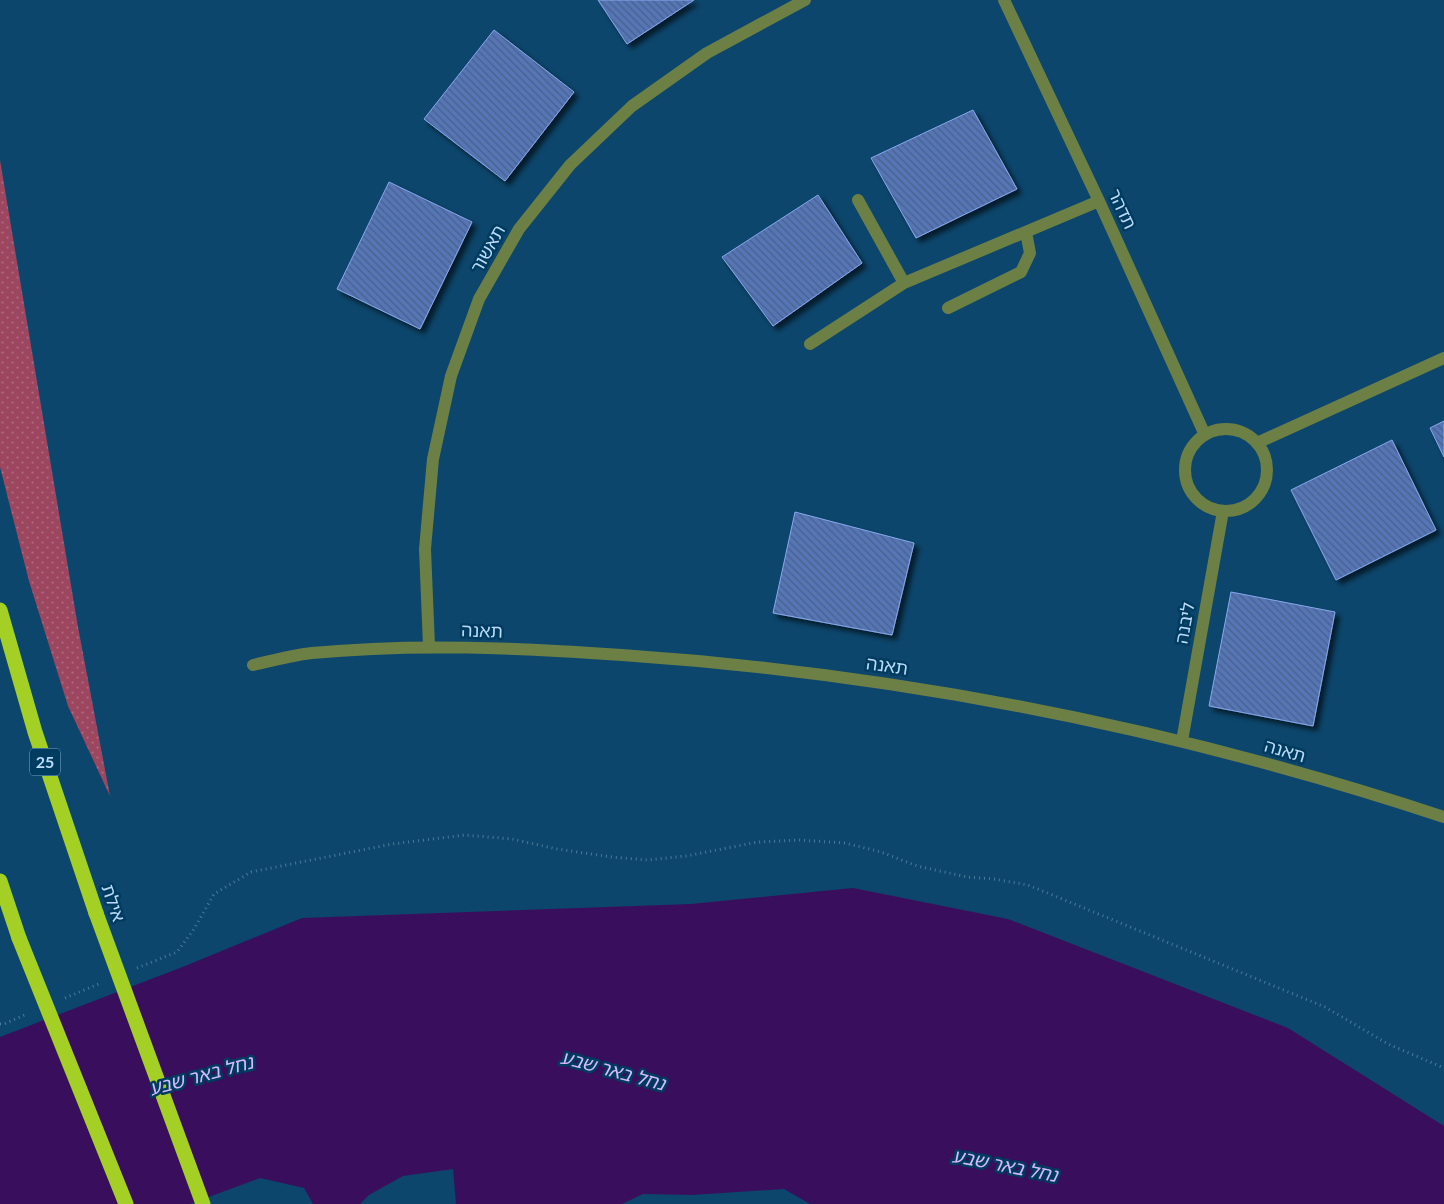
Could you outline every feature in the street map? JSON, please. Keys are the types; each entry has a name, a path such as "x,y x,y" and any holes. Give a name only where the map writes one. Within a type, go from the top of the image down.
{"highway":[{"name":"אילת","path":"0,610 35,732 96,913 203,1204"},
{"path":"0,881 19,938 126,1204"}],"street":[{"name":"תאשור","path":"429,646 425,548 433,459 447,394 451,376 480,299 519,229 570,165 632,106 707,53 805,0"},
{"name":"תדהר","path":"1004,0 1099,201 1205,435"},
{"path":"858,200 904,283"},
{"path":"810,344 904,283 1099,201"},
{"path":"948,308 1021,272 1030,254 1026,232"},
{"path":"1257,443 1444,358"},
{"path":"1222,429 1235,430 1247,435 1257,443 1266,460 1267,473 1264,486 1257,497 1248,505 1236,510 1223,511 1210,508 1199,502 1185,480 1184,467 1187,454 1194,443 1205,435 1222,429"},
{"name":"ליבנה","path":"1182,741 1223,511"},
{"name":"תאנה","path":"253,665 310,654 429,646 684,659 804,672 923,689 1040,710 1182,741 1366,792 1444,817"}],"path":[{"path":"132,971 177,952 214,894 251,872 392,844 465,835 512,839 603,856 648,860 686,856 758,842 799,840 845,843 881,852 917,866 967,877 994,879 1028,885 1325,1007 1388,1044 1444,1068"},
{"path":"59,1001 104,982"},
{"path":"0,1024 32,1013"}],"shaded area":[{"path":"0,160 78,627 110,796 68,706 29,581 0,467"}],"water":[{"name":"נחל באר שבע","path":"853,888 1008,919 1288,1028 1444,1126 1444,1204 810,1204 784,1189 692,1195 643,1194 622,1204 456,1204 453,1169 403,1176 369,1195 360,1204 313,1204 304,1188 260,1178 190,1204 0,1204 0,1037 185,966 302,918 691,904"}],"building":[{"path":"598,0 694,0 627,44"},
{"path":"494,30 574,92 505,181 424,119"},
{"path":"973,110 1017,189 916,238 871,158"},
{"path":"389,182 472,222 420,329 337,289"},
{"path":"818,195 862,263 773,326 722,257"},
{"path":"1444,421 1444,457 1430,428"},
{"path":"1392,440 1436,530 1336,580 1291,490"},
{"path":"795,512 914,543 892,635 773,613"},
{"path":"1231,592 1335,612 1313,726 1209,706"}]}
